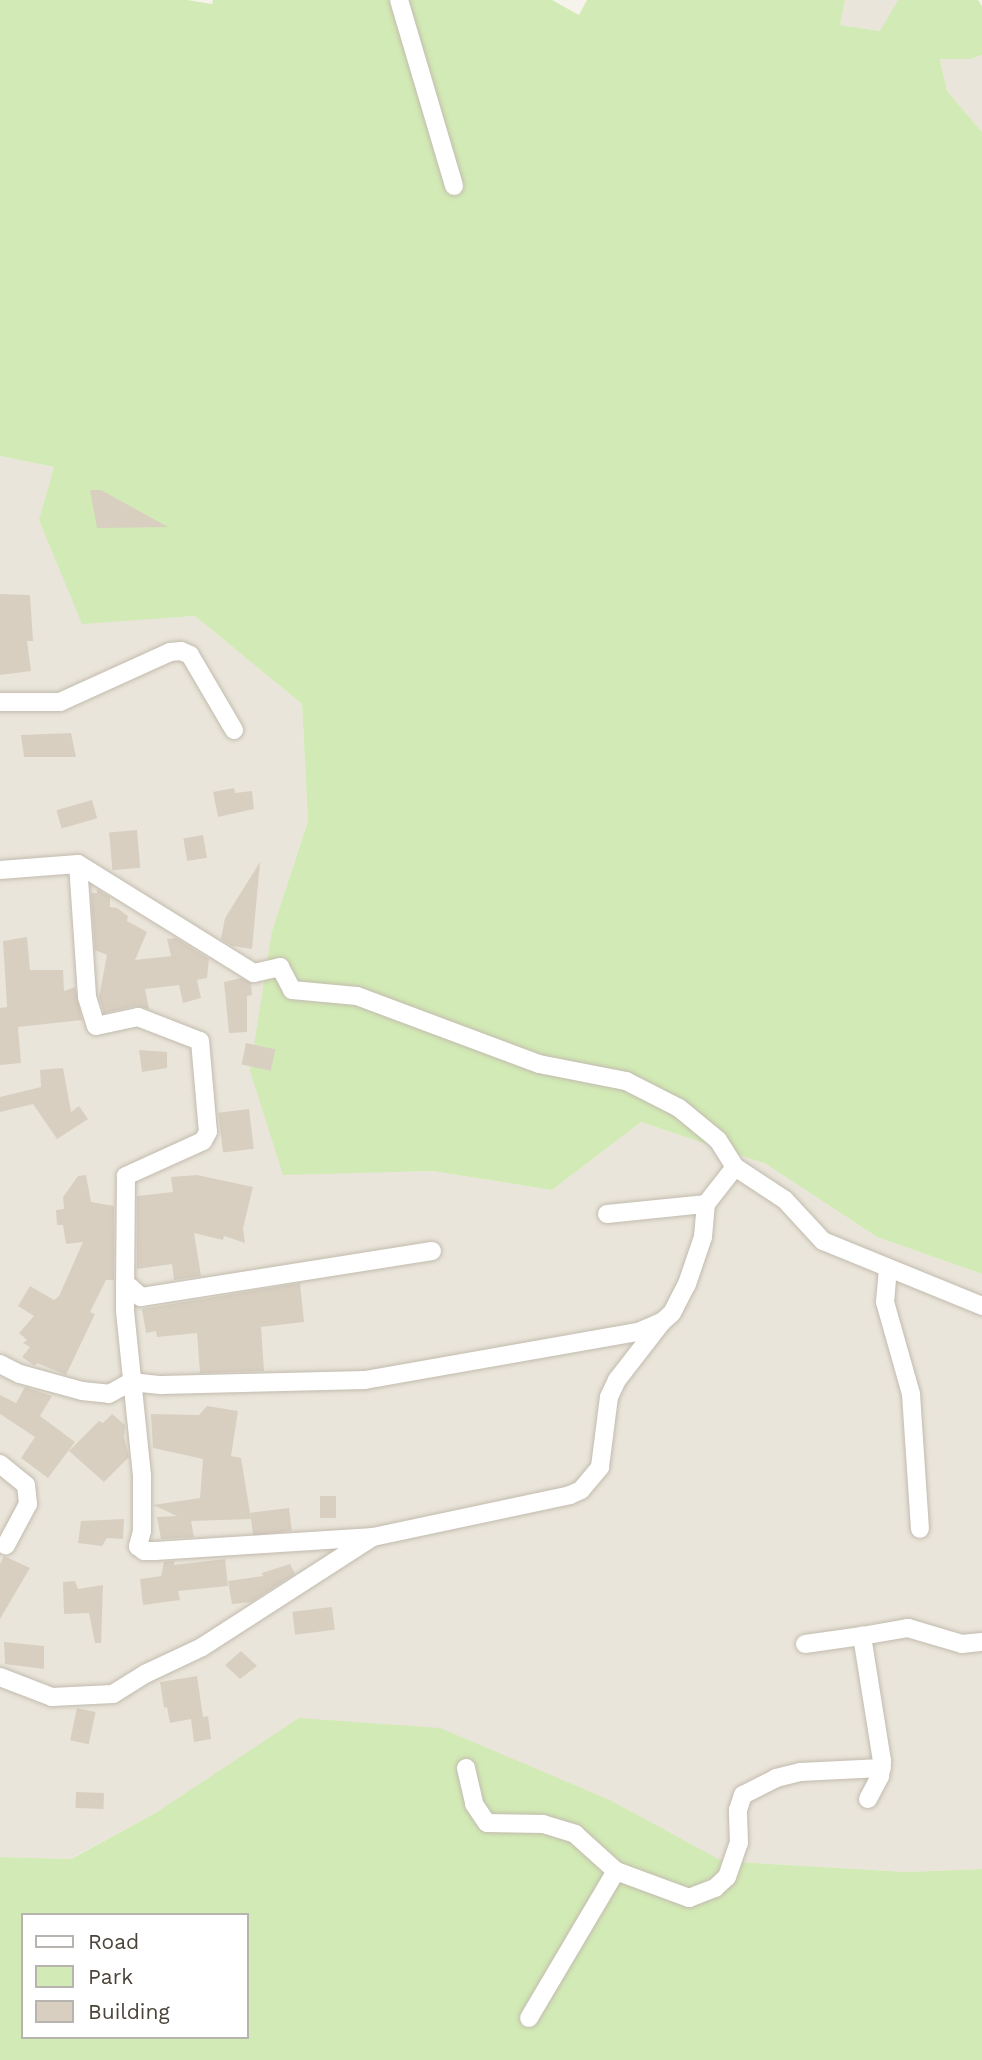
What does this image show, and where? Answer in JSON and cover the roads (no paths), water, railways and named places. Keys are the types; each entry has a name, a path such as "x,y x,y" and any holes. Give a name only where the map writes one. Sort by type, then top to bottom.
{"street":[{"path":"399,0 454,186"},
{"path":"0,702 60,702 170,652 181,651 190,656 234,730"},
{"path":"0,870 78,864 254,973 280,967 292,990 357,996 539,1064 626,1081 679,1108 718,1140 735,1167 785,1200 823,1241 982,1306"},
{"path":"78,864 87,997 96,1026 138,1017 200,1041 208,1132 203,1142 126,1176 125,1289 131,1382 142,1475 142,1531 138,1546 144,1551 373,1537 581,1490 600,1467 605,1416 617,1380 672,1312 687,1284 703,1237 706,1204 735,1167"},
{"path":"607,1214 706,1204"},
{"path":"125,1289 130,1287 141,1297 432,1251"},
{"path":"888,1268 884,1290 886,1302 911,1394 920,1529"},
{"path":"0,1364 20,1374 82,1391 109,1394 131,1382 161,1385 365,1380 638,1332 662,1322"},
{"path":"0,1464 26,1485 28,1504 6,1545"},
{"path":"0,1677 52,1697 113,1694 145,1674 202,1647 373,1537"},
{"path":"805,1644 908,1628 962,1644 982,1642"},
{"path":"862,1636 882,1768 868,1798"},
{"path":"466,1768 474,1804 488,1824 543,1824 575,1834 616,1871 689,1898 715,1888 727,1877 738,1843 738,1810 743,1795 776,1778 800,1772 882,1768"},
{"path":"529,2018 616,1871"}]}
